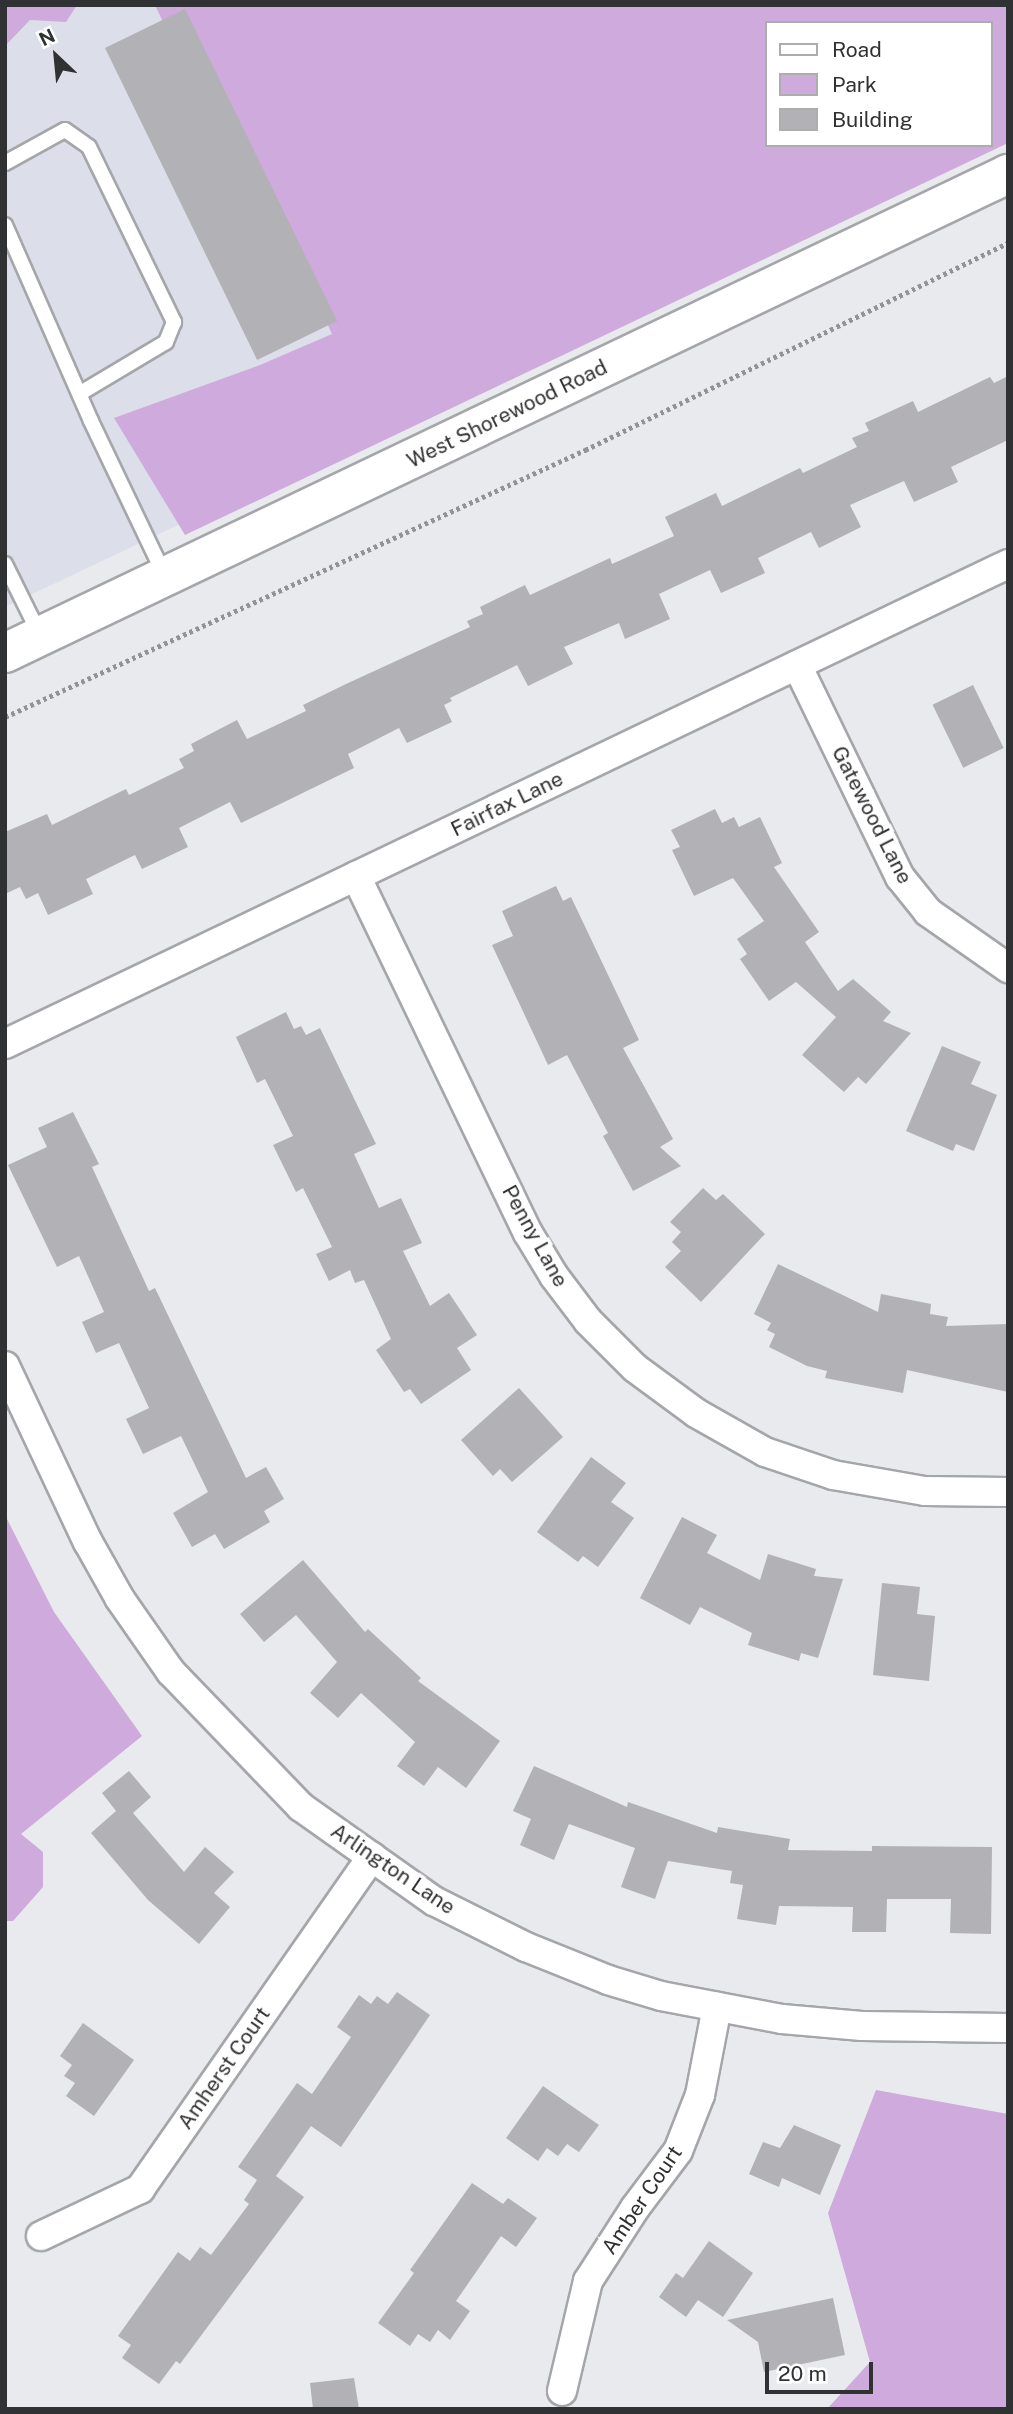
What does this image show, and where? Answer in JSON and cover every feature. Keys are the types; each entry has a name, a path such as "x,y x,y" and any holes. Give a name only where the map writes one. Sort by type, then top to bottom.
{"main road":[{"name":"West Shorewood Road","path":"5,653 1008,174"}],"street":[{"name":"Fairfax Lane","path":"5,1044 1008,564"},
{"name":"Gatewood Lane","path":"797,665 900,877 928,912 1008,968"},
{"name":"Penny Lane","path":"356,876 528,1233 554,1276 588,1321 635,1368 696,1413 765,1452 833,1475 925,1490 1008,1492"},
{"name":"Arlington Lane","path":"5,1366 88,1542 120,1599 171,1672 301,1807 434,1901 526,1947 608,1980 661,1996 782,2019 862,2026 1008,2028"},
{"name":"Amherst Court","path":"41,2236 140,2189 372,1857"},
{"name":"Amber Court","path":"562,2391 588,2281 635,2208 678,2151 700,2095 718,2007"}],"lane":[{"path":"5,163 65,130 89,147 174,322 166,342 79,394"},
{"path":"5,226 79,394 165,577"},
{"path":"5,564 41,636"}],"path":[{"path":"5,718 585,450 1008,243"}],"shaded area":[{"path":"5,5 1008,5 992,21 764,21 764,147 976,147 5,607"}],"green space":[{"path":"5,5 77,5 66,22 30,20 5,46"},
{"path":"155,5 1008,5 1008,143 185,535 114,418 260,365 332,334 190,27 163,22"},
{"path":"5,1515 54,1612 142,1736 21,1834 43,1852 43,1887 13,1921 5,1921"},
{"path":"876,2090 1008,2114 1008,2409 827,2409 870,2362 828,2213"}],"building":[{"path":"185,9 337,321 257,360 105,48"},
{"path":"1008,376 1008,440 951,467 958,482 914,502 904,481 850,505 861,527 819,548 811,532 758,558 765,573 721,593 710,570 659,594 670,619 625,639 619,623 564,647 573,664 528,686 517,665 450,698 452,701 444,705 452,722 407,743 399,728 348,754 354,768 241,823 230,802 179,828 188,847 142,869 135,855 86,879 93,894 48,915 38,893 26,899 20,887 5,894 5,832 47,814 52,825 126,789 129,795 184,768 179,759 194,751 191,744 237,720 247,739 306,711 303,705 470,627 467,621 483,614 480,607 525,585 530,595 610,558 612,564 674,536 665,517 716,493 722,506 800,468 803,473 857,447 852,438 869,431 865,423 913,401 918,412 990,377 994,383"},
{"path":"973,685 1004,748 963,768 933,705"},
{"path":"715,809 722,823 734,817 739,827 760,817 782,863 774,867 819,932 805,942 838,991 853,979 891,1012 883,1021 911,1033 866,1084 858,1077 844,1092 802,1055 836,1017 796,982 769,1001 740,959 747,954 737,939 764,921 733,878 694,896 672,850 680,847 671,830"},
{"path":"556,886 563,901 571,897 639,1040 623,1048 673,1139 660,1147 681,1166 633,1191 603,1136 608,1133 567,1055 548,1065 492,945 513,936 502,911"},
{"path":"286,1012 294,1029 301,1026 306,1035 320,1028 376,1144 354,1154 379,1208 401,1198 422,1243 403,1251 430,1306 449,1293 477,1335 457,1348 471,1370 421,1404 410,1389 404,1392 376,1350 391,1339 364,1280 355,1283 350,1270 329,1281 316,1254 332,1247 303,1188 296,1192 273,1145 293,1136 265,1079 257,1083 236,1037"},
{"path":"942,1046 981,1062 971,1084 997,1095 974,1151 956,1144 953,1151 906,1131"},
{"path":"73,1112 99,1164 92,1167 149,1291 155,1288 246,1478 266,1467 284,1499 264,1511 270,1522 224,1549 215,1534 192,1547 173,1513 208,1492 181,1436 143,1454 126,1419 149,1408 119,1343 96,1353 82,1322 104,1312 79,1256 57,1267 8,1165 47,1147 38,1128"},
{"path":"703,1188 716,1200 723,1194 765,1234 701,1302 665,1267 681,1251 672,1242 681,1232 670,1222"},
{"path":"778,1264 878,1312 881,1294 931,1304 930,1314 948,1317 946,1326 1008,1324 1008,1392 907,1370 903,1393 825,1378 827,1371 807,1366 769,1347 775,1334 767,1330 771,1323 754,1314"},
{"path":"519,1388 563,1437 512,1482 500,1469 493,1476 461,1440"},
{"path":"591,1457 626,1483 611,1502 634,1518 598,1567 583,1556 578,1562 537,1532"},
{"path":"682,1517 717,1535 707,1553 760,1580 768,1554 816,1569 814,1576 843,1579 818,1658 801,1653 799,1661 748,1645 752,1633 700,1607 690,1625 640,1598"},
{"path":"303,1560 365,1632 368,1629 421,1678 418,1681 500,1741 466,1788 438,1767 424,1786 397,1766 415,1742 361,1693 338,1718 310,1693 337,1662 296,1615 264,1642 240,1614"},
{"path":"882,1583 920,1587 917,1614 935,1616 929,1681 873,1675"},
{"path":"534,1766 627,1807 628,1802 717,1833 718,1827 790,1839 788,1850 872,1851 872,1846 992,1847 991,1934 950,1933 951,1899 887,1899 886,1932 852,1932 853,1907 779,1906 776,1925 737,1919 743,1885 730,1883 732,1871 668,1861 655,1899 621,1887 635,1848 569,1824 554,1860 520,1845 531,1819 513,1811"},
{"path":"129,1771 151,1797 133,1813 184,1872 205,1847 234,1872 214,1893 230,1907 199,1944 148,1900 91,1833 116,1811 102,1793"},
{"path":"397,1992 430,2015 341,2147 311,2126 276,2176 304,2197 180,2364 176,2361 159,2384 122,2358 131,2345 118,2336 178,2252 190,2261 200,2247 211,2255 249,2204 244,2200 257,2180 238,2167 297,2083 312,2094 351,2037 337,2027 359,1995 371,2004 377,1996 388,2004"},
{"path":"83,2023 134,2060 94,2116 66,2096 75,2083 64,2076 72,2065 60,2056"},
{"path":"543,2086 599,2125 579,2152 567,2144 558,2156 547,2148 538,2161 506,2138"},
{"path":"794,2125 841,2145 820,2195 782,2178 779,2187 749,2174 763,2142 780,2148"},
{"path":"472,2183 503,2204 508,2198 537,2218 516,2247 501,2236 456,2301 470,2311 450,2340 438,2330 430,2342 418,2334 410,2346 378,2323 414,2273 410,2270"},
{"path":"709,2241 753,2273 723,2317 698,2300 686,2317 659,2297 676,2273 683,2278"},
{"path":"833,2298 845,2355 764,2372 758,2342 727,2320"},
{"path":"354,2378 359,2409 313,2409 310,2383"}]}
